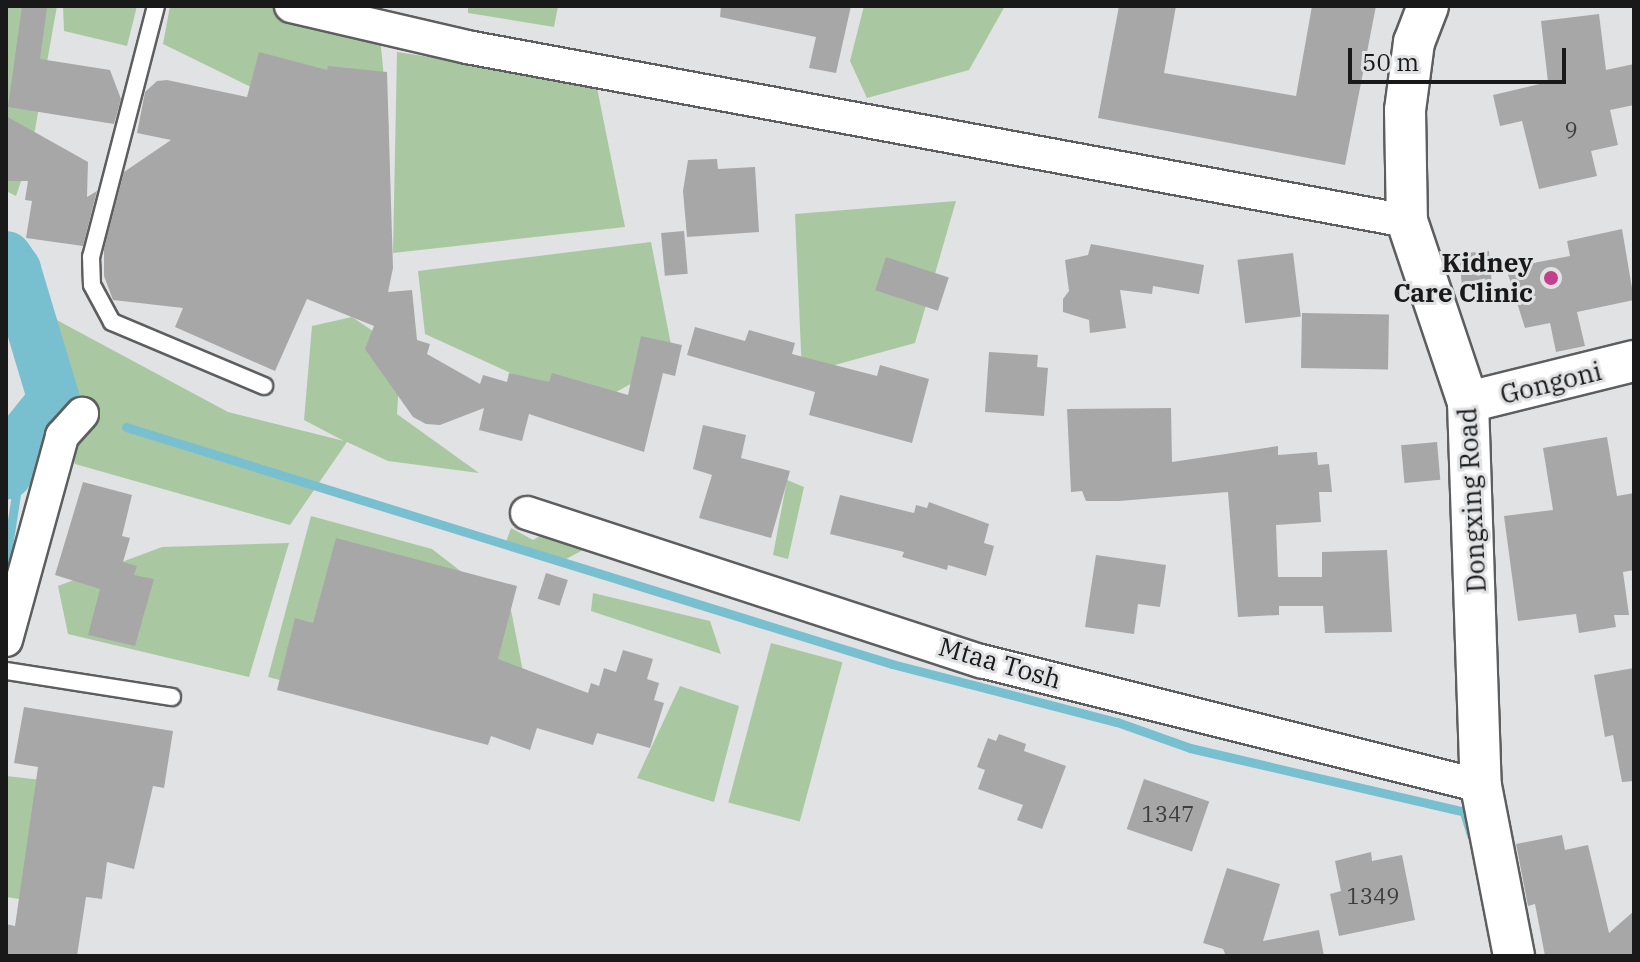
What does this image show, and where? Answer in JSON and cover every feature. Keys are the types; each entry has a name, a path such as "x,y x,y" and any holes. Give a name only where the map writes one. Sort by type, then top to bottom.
{"street":[{"path":"291,6 467,47 1407,221"},
{"name":"Dongxing Road","path":"1428,6 1414,42 1405,110 1407,221 1468,402 1481,786 1514,956"},
{"name":"Gongoni","path":"1468,402 1634,361"},
{"path":"6,640 62,436 82,414"},
{"name":"Mtaa Tosh","path":"527,513 981,661 1481,786"}],"lane":[{"path":"156,6 91,257 92,285 112,322 264,386"},
{"path":"6,671 172,697"}],"green space":[{"path":"6,6 57,6 31,152 16,196 6,191"},
{"path":"63,6 137,6 127,46 64,31"},
{"path":"170,6 268,6 379,26 389,130 265,94 163,44"},
{"path":"468,6 558,6 554,27 468,13"},
{"path":"864,6 1005,6 969,70 867,98 850,61"},
{"path":"397,52 596,83 625,227 393,253"},
{"path":"956,201 915,343 802,374 795,214"},
{"path":"651,242 674,360 587,408 425,334 418,271"},
{"path":"25,303 228,412 344,441 304,420 312,326 352,317 401,350 397,414 479,473 388,461 347,442 290,525 75,464"},
{"path":"787,480 804,487 788,559 773,555"},
{"path":"311,516 432,549 511,610 524,677 465,728 268,677"},
{"path":"556,527 583,550 566,559 505,545 511,528 533,540"},
{"path":"289,543 249,677 68,634 58,586 162,547"},
{"path":"593,593 710,621 721,654 591,611"},
{"path":"771,643 842,662 800,822 728,802"},
{"path":"680,686 739,706 714,802 637,778"},
{"path":"6,776 60,782 80,908 6,897"}],"building":[{"path":"22,6 47,8 40,59 110,70 121,99 114,124 8,107"},
{"path":"721,6 851,6 836,73 809,68 816,37 720,17"},
{"path":"1119,6 1176,6 1164,73 1296,96 1312,6 1376,6 1345,165 1098,118"},
{"path":"1599,14 1606,70 1634,64 1634,105 1610,110 1618,145 1591,151 1597,176 1539,189 1522,121 1500,126 1493,95 1548,82 1541,21"},
{"path":"259,52 327,70 328,66 387,72 393,268 388,292 412,290 417,340 430,344 427,354 480,384 483,375 507,382 509,373 549,382 552,373 628,395 641,336 682,345 675,376 663,373 644,452 529,414 522,441 479,430 484,408 440,425 426,424 413,417 365,349 374,326 307,299 275,371 175,327 183,308 113,300 104,276 104,249 124,172 171,140 137,133 145,92 157,81 167,80 247,97"},
{"path":"6,116 88,162 87,197 97,191 83,246 26,238 32,201 25,200 28,181 6,181"},
{"path":"717,159 718,169 755,167 759,232 687,237 683,191 688,160"},
{"path":"1622,229 1634,300 1577,312 1585,346 1556,352 1550,323 1525,328 1506,268 1570,256 1567,241"},
{"path":"684,231 688,274 665,276 661,233"},
{"path":"1091,244 1204,265 1199,294 1153,286 1152,294 1120,290 1126,328 1090,333 1089,320 1063,312 1063,299 1069,291 1065,260 1088,255"},
{"path":"1489,251 1492,285 1462,287 1459,254"},
{"path":"1293,253 1301,317 1245,323 1237,260"},
{"path":"886,257 949,277 938,311 875,290"},
{"path":"1302,313 1389,315 1388,370 1301,368"},
{"path":"695,327 745,341 749,330 795,343 792,354 877,376 880,365 929,379 912,443 809,415 815,392 687,355"},
{"path":"989,352 1038,355 1037,367 1048,368 1044,416 985,412"},
{"path":"1171,408 1172,462 1278,446 1278,455 1317,452 1318,465 1329,464 1332,492 1319,492 1321,522 1276,525 1278,577 1322,577 1322,552 1387,550 1392,632 1325,633 1323,606 1279,606 1279,615 1238,617 1228,492 1086,501 1082,491 1071,492 1067,409"},
{"path":"703,425 746,435 741,458 790,471 771,538 699,518 712,475 693,469"},
{"path":"1607,437 1617,496 1634,493 1634,570 1623,572 1629,615 1614,615 1616,627 1579,633 1576,614 1518,621 1504,516 1553,510 1543,448"},
{"path":"1437,442 1440,480 1404,483 1401,445"},
{"path":"83,482 132,495 122,536 130,538 123,562 137,566 134,575 154,579 135,646 88,635 100,589 55,575"},
{"path":"840,495 914,513 916,505 927,508 929,502 989,524 984,543 994,546 986,576 948,565 947,570 902,557 904,552 830,534"},
{"path":"336,538 517,586 498,659 588,693 591,683 599,686 604,668 616,672 623,650 653,659 647,679 659,683 654,700 664,703 650,748 597,733 593,745 537,728 530,750 491,736 488,745 277,690 295,618 313,623"},
{"path":"1096,555 1166,565 1160,607 1138,604 1134,634 1085,627"},
{"path":"546,573 568,580 560,606 538,599"},
{"path":"1634,668 1634,781 1622,782 1613,735 1605,737 1594,675"},
{"path":"24,707 173,731 164,788 153,786 134,869 107,862 102,899 86,897 77,956 6,956 6,924 15,926 38,767 14,763"},
{"path":"999,734 1026,744 1024,751 1066,766 1042,829 1017,820 1023,805 978,789 985,770 977,767 988,738 996,741"},
{"path":"1144,779 1209,801 1192,852 1127,829"},
{"path":"1562,835 1565,850 1588,845 1609,933 1634,911 1634,956 1545,956 1535,904 1528,906 1516,844"},
{"path":"1371,852 1372,861 1402,855 1415,920 1339,936 1330,894 1341,891 1335,861"},
{"path":"1227,868 1280,884 1263,941 1319,930 1324,956 1226,956 1223,949 1203,943"}],"waterway":[{"path":"6,257 15,270 54,400 25,436 6,474"},
{"path":"126,427 892,664 1117,722 1190,748 1464,812 1471,835"},
{"path":"6,559 25,436"}],"place":[{"name":"Kidney Care Clinic","path":"1551,278"}]}
